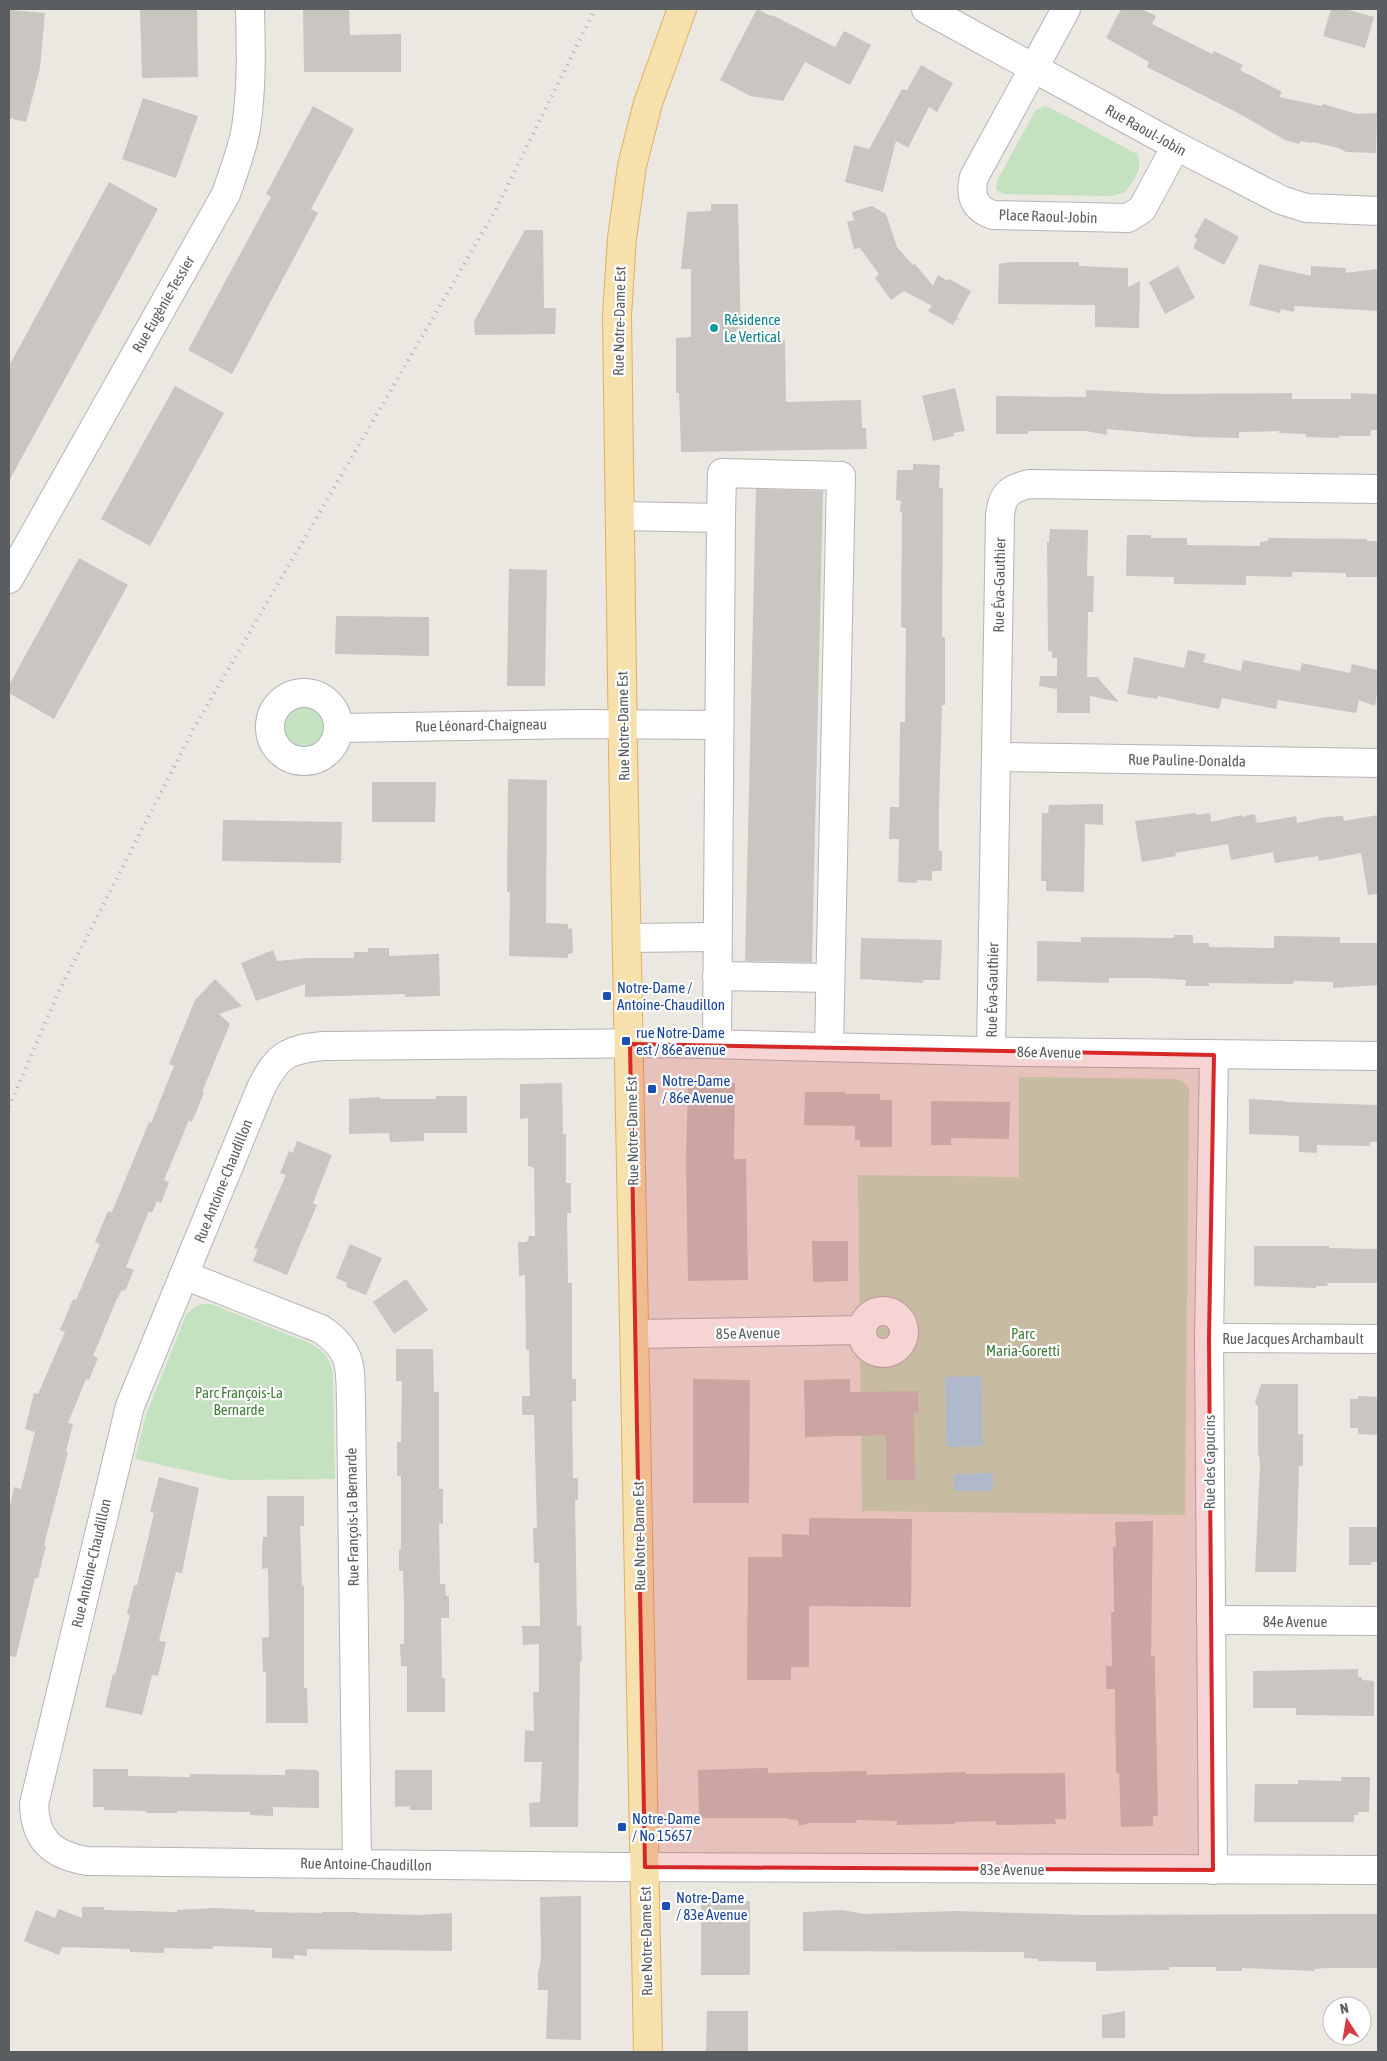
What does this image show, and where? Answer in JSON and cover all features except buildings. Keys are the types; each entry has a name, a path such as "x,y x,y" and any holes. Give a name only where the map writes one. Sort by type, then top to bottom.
{"main road":[{"name":"Rue Notre-Dame Est","path":"648,2052 617,315 622,238 632,166 648,102 682,9"}],"street":[{"name":"Rue Eugènie-Tessier","path":"9,579 226,194 245,129 251,65 250,9"},
{"name":"Rue Raoul-Jobin","path":"926,9 1176,146 1293,206 1378,211"},
{"path":"1034,68 1066,9"},
{"name":"Place Raoul-Jobin","path":"1034,68 974,177 971,187 973,197 976,205 983,212 993,215 1128,218 1142,209 1176,146"},
{"path":"717,1044 722,473 841,476 829,1047"},
{"name":"Rue Éva-Gauthier","path":"991,1051 1000,516 1001,504 1007,493 1017,487 1030,484 1378,489"},
{"path":"620,516 721,518"},
{"name":"Rue Léonard-Chaigneau","path":"339,728 623,724 719,725"},
{"name":"Rue Pauline-Donalda","path":"997,757 1378,763"},
{"path":"627,938 718,937"},
{"path":"717,976 830,978"},
{"name":"86e Avenue","path":"630,1044 717,1044 1214,1055 1378,1056"},
{"name":"Rue Antoine-Chaudillon","path":"630,1044 324,1046 302,1048 284,1055 276,1062 261,1088 128,1415 34,1804 34,1819 39,1833 53,1849 70,1858 86,1862 645,1867"},
{"name":"Rue des Capucins","path":"1213,1870 1209,1338 1214,1055"},
{"name":"Rue François-La Bernarde","path":"184,1275 321,1330 334,1339 343,1349 348,1360 351,1405 357,1864"},
{"name":"85e Avenue","path":"635,1334 862,1330"},
{"name":"Rue Jacques Archambault","path":"1209,1338 1378,1339"},
{"name":"84e Avenue","path":"1211,1620 1378,1621"},
{"name":"83e Avenue","path":"645,1867 1378,1870"}],"highlighted area":[{"path":"630,1044 1214,1055 1209,1338 1213,1870 645,1867"}],"green space":[{"path":"1044,106 1137,154 1139,159 1138,169 1134,180 1124,193 1112,196 1004,194 996,190 997,181 1035,111"},
{"path":"309,705 321,711 326,718 326,736 321,743 314,748 301,749 293,746 286,739 283,723 286,715 293,708"},
{"name":"Parc Maria-Goretti","path":"1019,1077 1175,1079 1182,1081 1189,1088 1185,1515 862,1511 858,1175 1019,1177"},
{"name":"Parc François-La Bernarde","path":"202,1304 211,1304 307,1342 324,1354 330,1363 333,1374 335,1479 230,1480 135,1459 146,1415 186,1315 194,1307"}],"water":[{"path":"981,1376 983,1446 947,1447 945,1377"},
{"path":"993,1473 993,1491 954,1491 954,1474"}],"railway":[{"path":"9,1107 59,991 194,728 494,213 595,9"}],"place":[{"name":"Résidence Le Vertical","path":"714,328"},
{"name":"Notre-Dame / Antoine-Chaudillon","path":"607,996"},
{"name":"rue Notre-Dame est / 86e avenue","path":"626,1041"},
{"name":"Notre-Dame / 86e Avenue","path":"652,1089"},
{"name":"Notre-Dame / No 15657","path":"622,1827"},
{"name":"Notre-Dame / 83e Avenue","path":"666,1906"}]}
